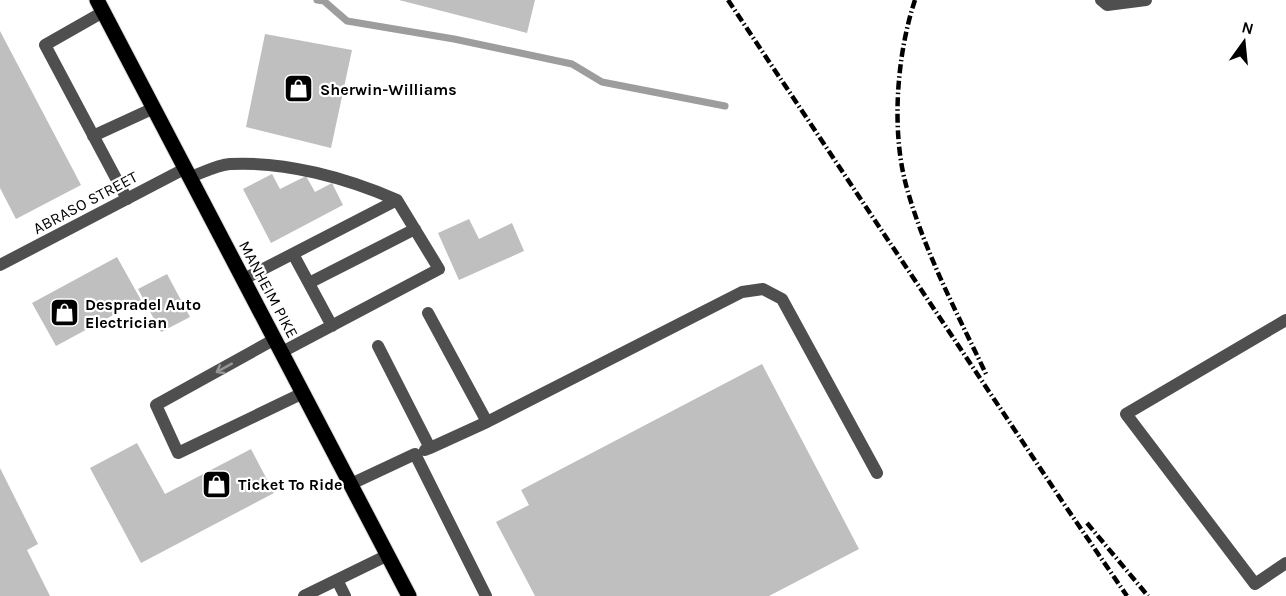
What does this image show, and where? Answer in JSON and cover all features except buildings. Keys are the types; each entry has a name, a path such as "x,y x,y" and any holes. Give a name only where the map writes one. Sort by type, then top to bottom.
{"main road":[{"name":"MANHEIM PIKE","path":"100,6 409,596"}],"street":[{"path":"1101,0 1107,4 1146,0"},
{"path":"100,6 45,45 127,199"},
{"path":"93,136 154,108"},
{"name":"ABRASO STREET","path":"0,265 127,199 188,172 228,164 273,166 344,180 367,187 397,201"},
{"path":"244,279 397,201 440,269 332,326 279,346 156,405 178,453 303,393"},
{"path":"309,283 415,229"},
{"path":"293,254 332,326"},
{"path":"351,484 487,422 742,292 763,289 782,299 877,473"},
{"path":"428,313 487,422"},
{"path":"1286,320 1126,414 1254,584 1286,563"},
{"path":"378,346 430,448"},
{"path":"415,454 486,596"},
{"path":"304,596 388,555"},
{"path":"337,580 345,596"}],"waterway":[{"path":"317,0 324,1 347,21 454,39 572,64 602,82 725,106"}],"railway":[{"path":"728,0 1127,596"},
{"path":"915,0 900,68 898,116 901,163 913,210 922,234 986,374"},
{"path":"1087,523 1148,596"}],"place":[{"name":"Sherwin-Williams","path":"299,89"},
{"name":"Despradel Auto Electrician","path":"64,313"},
{"name":"Ticket To Ride","path":"217,484"}]}
